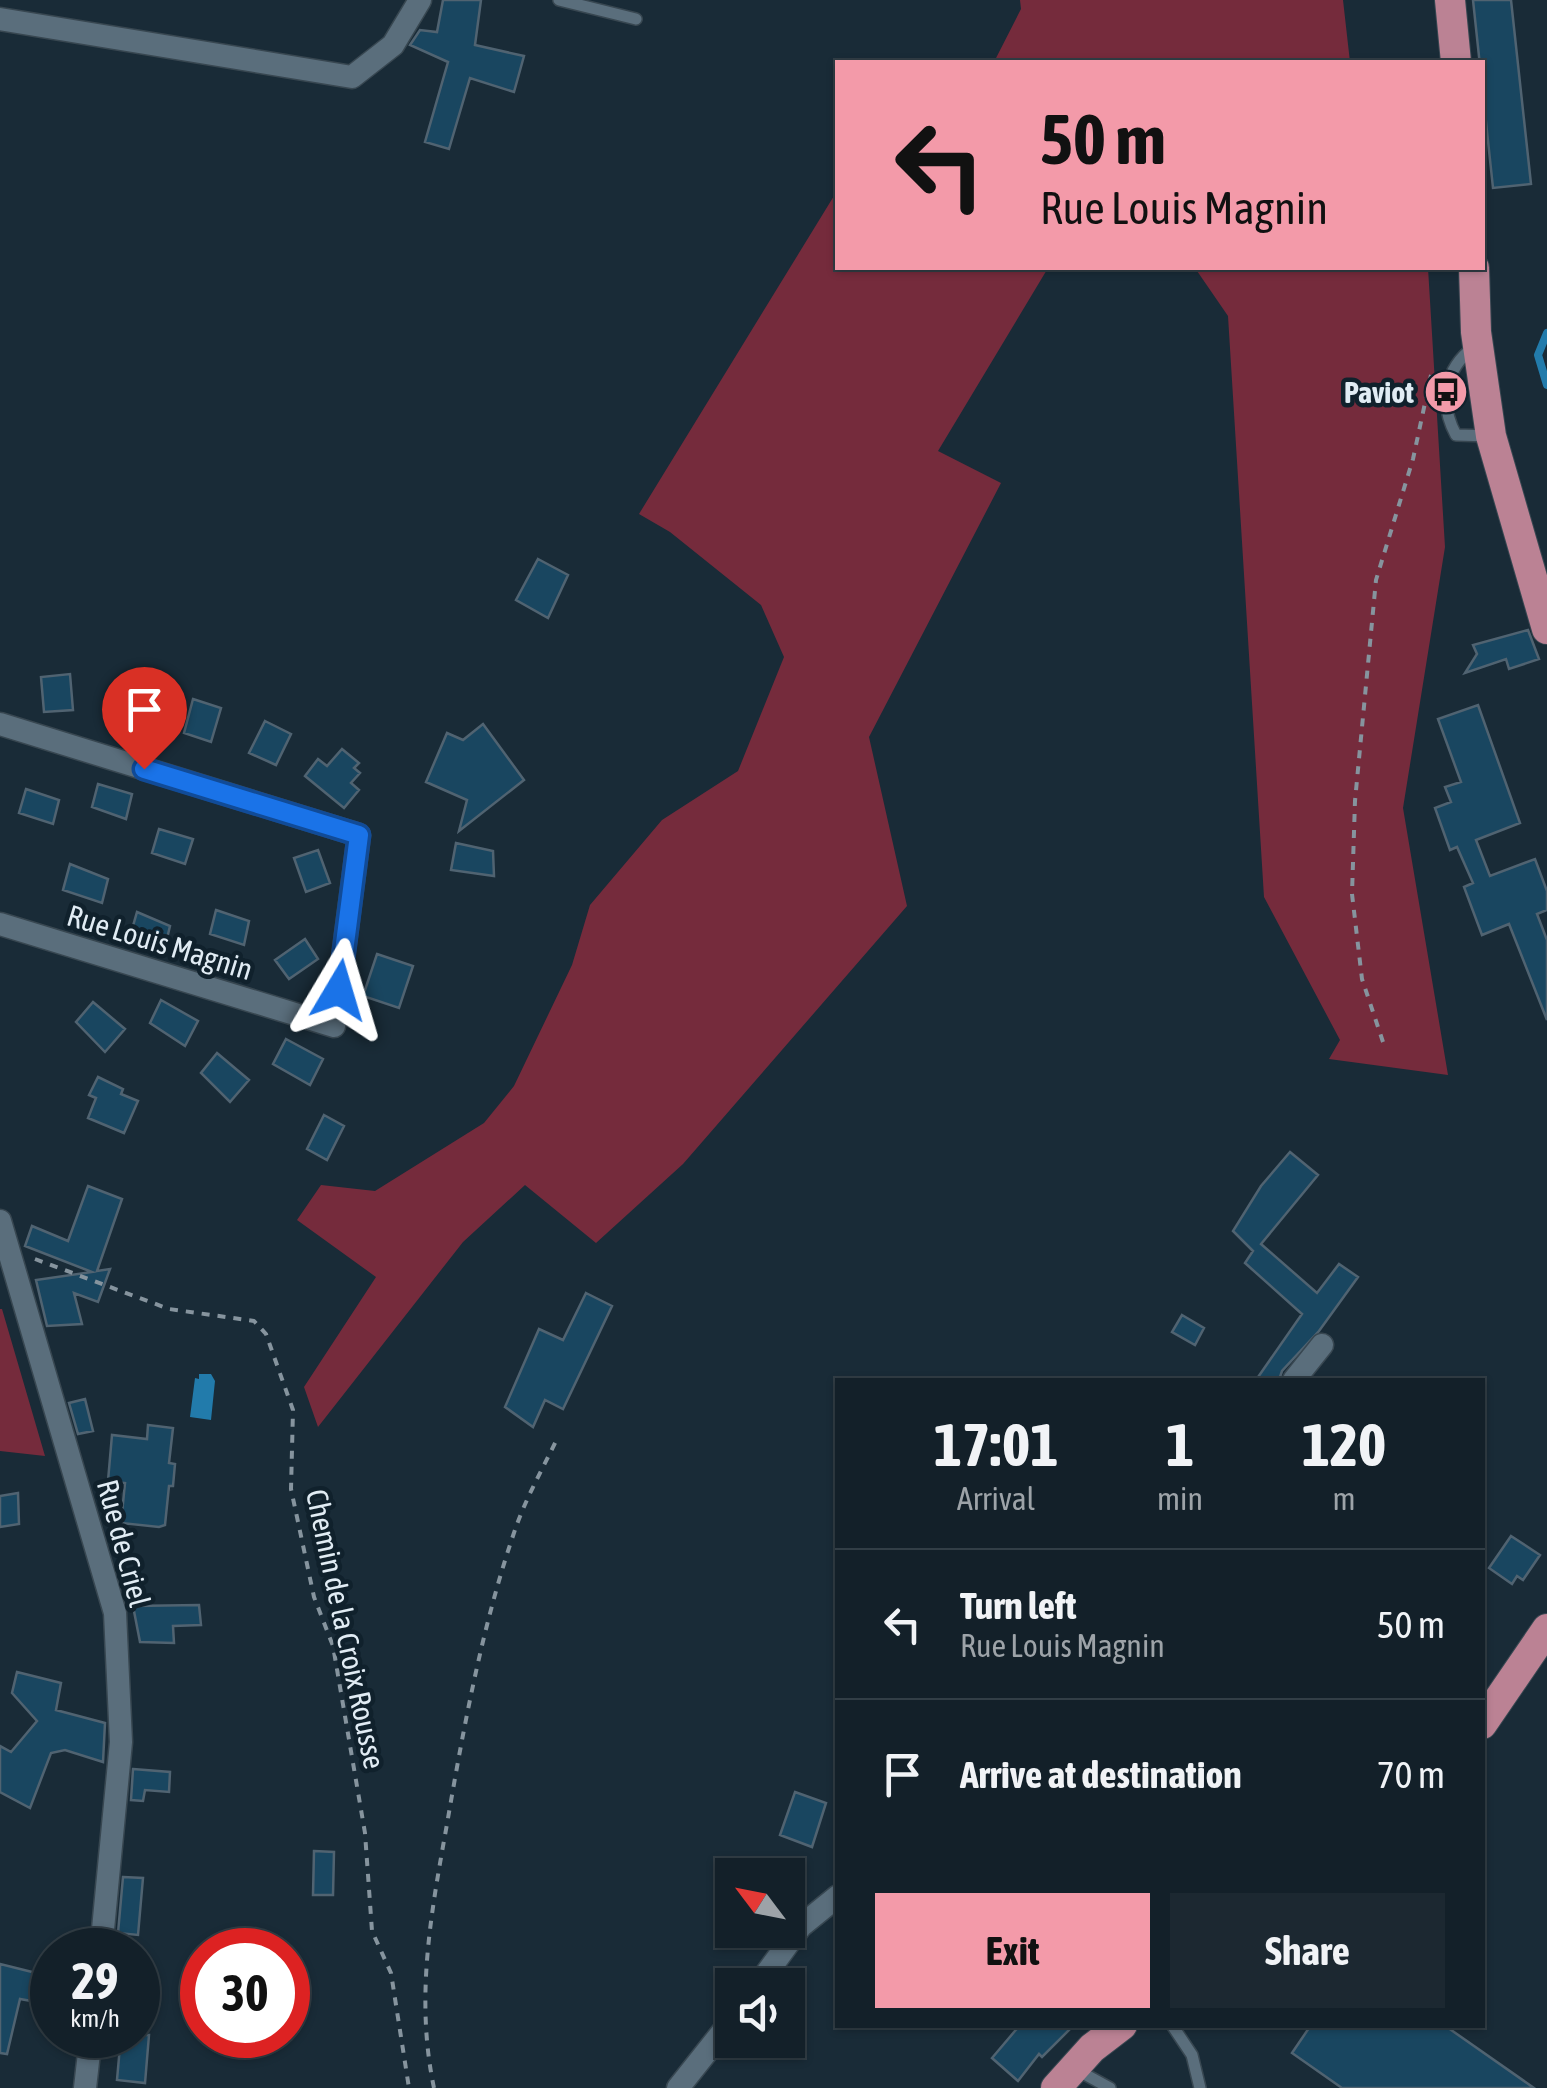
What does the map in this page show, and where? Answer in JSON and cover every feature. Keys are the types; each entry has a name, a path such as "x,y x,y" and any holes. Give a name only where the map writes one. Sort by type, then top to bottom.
{"main road":[{"path":"1450,0 1456,60"},
{"path":"1474,270 1478,344 1491,436 1547,629"},
{"path":"1485,1720 1547,1629"},
{"path":"1064,2078 1119,2028"}],"street":[{"path":"0,19 352,78 393,45 420,0"},
{"name":"Rue Louis Magnin","path":"0,724 359,835 334,1026 0,924"},
{"name":"Rue de Criel","path":"0,1221 115,1613 121,1742 104,1928"},
{"path":"1296,1378 1322,1345"},
{"path":"770,1968 801,1926 835,1898"},
{"path":"678,2088 715,2041"},
{"path":"85,2088 88,2058"}],"lane":[{"path":"559,0 636,19"},
{"path":"1478,344 1463,355 1446,392 1445,415 1456,435 1491,436"},
{"path":"1174,2028 1192,2055 1200,2088"},
{"path":"1064,2078 1110,2088"}],"path":[{"path":"1383,1042 1362,980 1352,894 1355,801 1376,580 1413,458 1428,380 1436,368"},
{"name":"Chemin de la Croix Rousse","path":"8,1249 169,1309 254,1320 266,1334 292,1410 291,1489 314,1597 333,1646 365,1833 372,1931 391,1974 409,2088"},
{"path":"434,2088 424,2006 428,1930 460,1748 500,1578 518,1524 558,1436"}],"shaded area":[{"path":"1020,0 1343,0 1350,60 995,60 1021,9"},
{"path":"835,194 835,270 1047,270 938,451 1001,483 869,737 907,906 683,1164 596,1243 525,1185 463,1242 318,1427 304,1387 376,1277 297,1220 321,1185 375,1191 484,1123 514,1086 572,965 590,905 662,820 738,771 784,657 761,605 670,532 639,514"},
{"path":"1196,270 1428,270 1445,547 1403,808 1448,1075 1329,1059 1340,1040 1264,897 1228,316"},
{"path":"2,1309 45,1456 0,1451"}],"water":[{"path":"199,1374 211,1374 215,1381 211,1420 190,1417 195,1378 199,1379"}],"building":[{"path":"443,0 481,0 475,45 524,56 514,92 470,78 449,149 425,142 448,62 410,45 420,30 437,32"},
{"path":"1473,0 1511,0 1531,184 1493,188 1485,113 1485,60 1479,60"},
{"path":"538,559 568,575 548,618 516,600"},
{"path":"1528,630 1539,659 1509,669 1506,659 1465,673 1477,654 1473,645"},
{"path":"70,674 73,710 44,712 41,677"},
{"path":"121,682 150,686 145,723 116,717"},
{"path":"193,699 221,708 211,742 184,733"},
{"path":"1478,705 1520,823 1476,840 1490,876 1535,859 1547,891 1547,910 1537,914 1547,940 1547,1020 1509,924 1482,935 1464,887 1473,883 1457,847 1450,850 1435,808 1451,802 1445,787 1461,782 1438,719"},
{"path":"265,721 291,734 276,765 249,753"},
{"path":"483,724 524,780 459,831 467,800 426,782 447,733 463,740"},
{"path":"342,749 359,763 354,768 360,773 351,783 359,790 344,808 305,776 318,759 327,766"},
{"path":"98,784 132,794 126,819 92,807"},
{"path":"26,789 59,800 53,824 19,813"},
{"path":"159,829 193,839 185,864 152,853"},
{"path":"456,843 493,851 494,876 451,870"},
{"path":"318,850 330,883 306,892 294,858"},
{"path":"70,864 108,879 102,903 63,890"},
{"path":"216,910 249,921 244,945 210,934"},
{"path":"137,912 170,926 164,951 129,940"},
{"path":"305,939 318,959 289,979 275,960"},
{"path":"377,954 413,966 399,1008 363,996"},
{"path":"161,1000 198,1021 185,1046 150,1023"},
{"path":"93,1002 125,1029 105,1052 76,1022"},
{"path":"286,1039 323,1059 310,1085 273,1064"},
{"path":"217,1053 249,1080 230,1102 201,1073"},
{"path":"98,1077 138,1101 124,1133 88,1118 96,1098 89,1095"},
{"path":"324,1115 344,1126 327,1160 307,1149"},
{"path":"1290,1152 1318,1175 1261,1244 1317,1293 1339,1264 1358,1277 1280,1378 1257,1378 1302,1314 1245,1263 1253,1251 1233,1231 1261,1186"},
{"path":"88,1186 122,1199 97,1271 110,1269 98,1302 74,1293 82,1324 47,1326 36,1280 92,1272 25,1246 32,1226 68,1241"},
{"path":"586,1293 612,1306 563,1409 545,1400 533,1427 505,1407 539,1329 563,1340"},
{"path":"1182,1315 1204,1328 1195,1345 1172,1332"},
{"path":"85,1399 93,1431 78,1434 69,1403"},
{"path":"148,1425 173,1428 169,1463 175,1464 173,1486 169,1486 165,1525 159,1527 121,1523 125,1483 108,1481 112,1435 147,1439"},
{"path":"18,1493 19,1524 0,1527 0,1496"},
{"path":"1511,1536 1540,1555 1523,1580 1517,1576 1512,1584 1489,1568"},
{"path":"199,1605 201,1625 173,1626 174,1643 140,1642 133,1606"},
{"path":"17,1672 61,1683 56,1710 105,1723 103,1762 65,1750 51,1753 30,1808 0,1792 0,1746 11,1752 37,1721 12,1693"},
{"path":"133,1769 170,1772 169,1792 145,1790 143,1801 131,1800"},
{"path":"795,1792 826,1803 812,1847 780,1835"},
{"path":"314,1851 334,1852 333,1895 313,1895"},
{"path":"123,1877 143,1878 139,1928 118,1928"},
{"path":"0,1964 30,1972 30,2001 20,1999 7,2054 0,2053"},
{"path":"1017,2028 1071,2028 1042,2057 1039,2054 1018,2081 992,2058"},
{"path":"1309,2028 1448,2028 1534,2088 1342,2088 1292,2053"},
{"path":"119,2058 147,2058 145,2083 117,2080"}],"waterway":[{"path":"1547,333 1538,355 1547,385"}],"place":[{"name":"Paviot","path":"1446,392"}],"route":[{"path":"144,769 359,835 339,990"}]}
